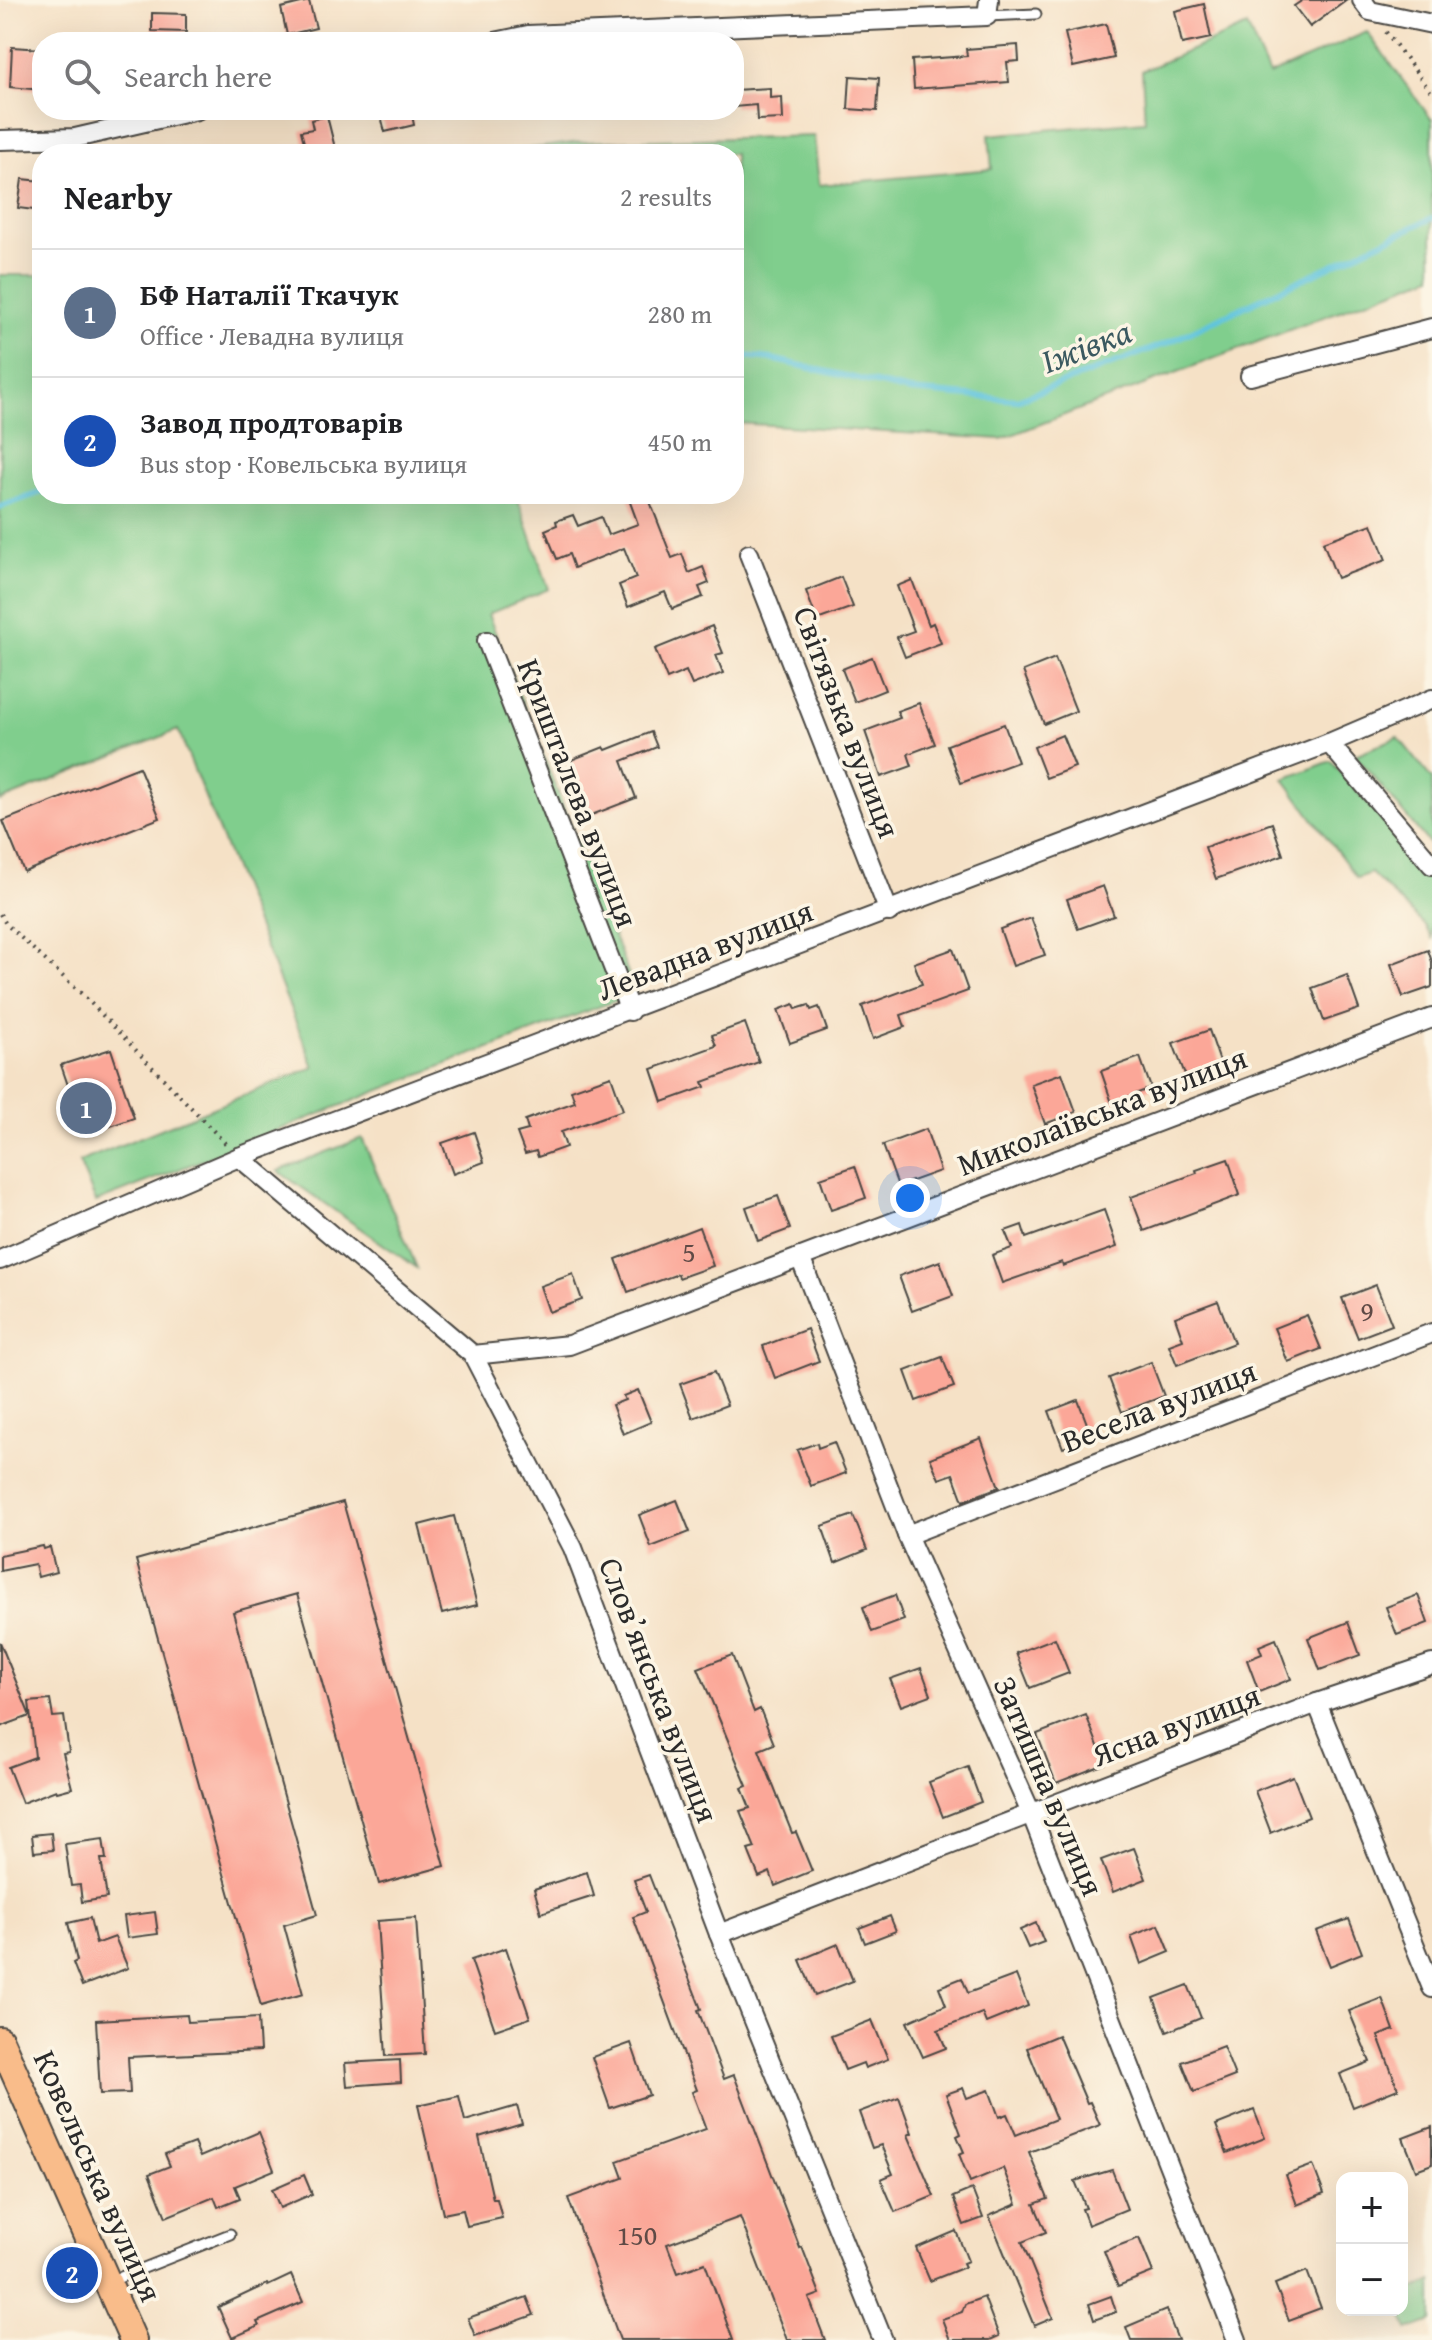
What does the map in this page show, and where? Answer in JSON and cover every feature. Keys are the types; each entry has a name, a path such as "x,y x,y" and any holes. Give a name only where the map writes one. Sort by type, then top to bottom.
{"main road":[{"name":"Ковельська вулиця","path":"0,2040 7,2076 133,2340"}],"street":[{"path":"1366,6 1432,24"},
{"path":"579,32 988,8"},
{"path":"0,140 75,138 153,120"},
{"path":"1250,376 1432,328"},
{"name":"Світязька вулиця","path":"749,554 889,912"},
{"name":"Кришталева вулиця","path":"487,641 630,1011"},
{"name":"Левадна вулиця","path":"0,1260 239,1157 889,912 1329,743 1432,699"},
{"path":"1329,743 1432,865"},
{"name":"Миколаївська вулиця","path":"473,1355 569,1345 1432,1018"},
{"name":"Словʼянська вулиця","path":"239,1157 473,1355 573,1548 719,1934 883,2340"},
{"name":"Затишна вулиця","path":"800,1257 907,1535 1031,1813 1237,2340"},
{"name":"Весела вулиця","path":"907,1535 1432,1333"},
{"name":"Ясна вулиця","path":"719,1934 1317,1703 1432,1664"},
{"path":"1317,1703 1432,1988"}],"lane":[{"path":"988,8 1036,14"},
{"path":"107,2282 230,2234"}],"path":[{"path":"1366,6 1432,93"},
{"path":"0,914 6,924 84,996 239,1157"},
{"path":"63,2252 83,2298"}],"green space":[{"path":"1247,26 1269,75 1367,32 1432,120 1432,276 1001,439 744,424 744,144 564,144 814,136 819,185 992,169 989,135 1145,121 1142,71"},
{"path":"0,275 32,275 32,504 519,504 549,589 488,614 636,993 96,1202 79,1162 314,1067 178,730 0,801"},
{"path":"1398,737 1432,779 1432,847 1355,755"},
{"path":"1331,761 1432,878 1432,938 1424,925 1371,873 1357,878 1284,779"},
{"path":"362,1138 417,1268 278,1171"},
{"path":"1432,2282 1432,2321 1408,2330 1402,2316 1408,2316 1408,2292"}],"building":[{"path":"1303,0 1347,0 1310,27 1294,6"},
{"path":"309,1 316,28 286,32 281,8"},
{"path":"1204,4 1211,38 1182,44 1175,11"},
{"path":"152,13 186,14 186,32 152,31"},
{"path":"1106,24 1114,58 1073,67 1065,33"},
{"path":"1018,45 1019,61 1007,62 1009,82 914,89 912,60 967,56 966,49"},
{"path":"12,47 32,48 32,89 10,87"},
{"path":"850,76 879,78 877,111 848,109"},
{"path":"770,88 770,98 782,97 783,119 757,120 756,105 744,106 744,89"},
{"path":"311,120 328,120 334,144 304,144 301,131 313,129"},
{"path":"382,120 413,120 414,125 385,132"},
{"path":"22,179 32,180 32,210 18,208"},
{"path":"631,504 651,504 672,558 682,554 689,573 703,567 709,583 699,587 703,597 672,609 665,592 628,607 619,585 636,578 624,548 574,568 569,554 557,559 545,530 557,525 556,521 573,515 578,526 601,517 608,535 638,524"},
{"path":"1372,524 1386,560 1337,578 1323,542"},
{"path":"841,577 853,607 817,620 806,591"},
{"path":"912,580 929,625 933,623 941,643 905,657 897,637 914,631 897,586"},
{"path":"712,626 723,653 716,655 723,673 692,685 686,671 667,679 655,649"},
{"path":"872,657 885,690 855,702 842,669"},
{"path":"1055,658 1076,711 1044,724 1023,671"},
{"path":"919,703 935,744 908,754 912,766 881,777 865,731 900,718 897,711"},
{"path":"1004,724 1018,762 961,783 947,745"},
{"path":"651,732 657,747 622,761 636,798 589,816 572,772 575,771 571,760"},
{"path":"1062,735 1075,767 1046,778 1034,747"},
{"path":"139,767 160,818 24,872 3,821"},
{"path":"1272,823 1283,855 1216,879 1205,847"},
{"path":"1103,886 1114,916 1078,929 1067,899"},
{"path":"1031,918 1045,955 1013,966 1000,929"},
{"path":"953,949 968,991 901,1015 905,1027 873,1039 862,1006 922,984 914,963"},
{"path":"1428,950 1432,962 1432,987 1403,997 1391,964"},
{"path":"1347,975 1359,1009 1324,1021 1312,988"},
{"path":"794,1004 796,1009 809,1005 811,1010 819,1007 827,1030 790,1043 778,1010"},
{"path":"745,1023 759,1062 703,1082 705,1087 663,1102 652,1069 716,1046 712,1035"},
{"path":"1209,1030 1221,1065 1186,1077 1173,1043"},
{"path":"111,1049 134,1118 85,1135 61,1065"},
{"path":"1140,1057 1151,1088 1112,1103 1101,1071"},
{"path":"1062,1073 1076,1112 1045,1124 1031,1084"},
{"path":"611,1076 623,1110 561,1132 566,1147 538,1157 536,1151 525,1154 517,1133 528,1130 525,1120 575,1102 571,1090"},
{"path":"926,1129 940,1171 898,1186 883,1145"},
{"path":"474,1132 484,1162 453,1174 442,1143"},
{"path":"1228,1159 1240,1195 1144,1231 1131,1197"},
{"path":"855,1166 866,1198 831,1210 820,1178"},
{"path":"778,1196 790,1229 758,1241 746,1207"},
{"path":"1104,1210 1117,1247 1002,1283 992,1255 1012,1248 1005,1231 1022,1225 1026,1238"},
{"path":"699,1227 713,1266 679,1278 678,1274 628,1292 616,1259"},
{"path":"940,1261 953,1296 912,1311 899,1276"},
{"path":"573,1274 582,1300 549,1312 540,1286"},
{"path":"1376,1285 1392,1325 1358,1338 1342,1298"},
{"path":"1218,1301 1234,1343 1177,1365 1169,1345 1183,1340 1175,1317"},
{"path":"1307,1315 1321,1349 1288,1362 1274,1328"},
{"path":"807,1329 819,1361 775,1378 763,1346"},
{"path":"942,1357 954,1387 916,1401 905,1371"},
{"path":"1151,1362 1164,1396 1122,1412 1109,1378"},
{"path":"714,1372 727,1405 693,1418 680,1384"},
{"path":"638,1390 651,1422 623,1434 612,1405"},
{"path":"1078,1400 1092,1437 1063,1448 1049,1411"},
{"path":"981,1438 999,1487 963,1501 953,1474 939,1479 930,1458"},
{"path":"834,1442 846,1473 811,1486 797,1450 817,1443 818,1448"},
{"path":"677,1500 690,1532 651,1547 639,1515"},
{"path":"343,1502 445,1866 379,1884 297,1594 233,1612 317,1915 284,1925 303,1994 261,2006 136,1560"},
{"path":"853,1515 867,1550 835,1563 822,1526"},
{"path":"454,1516 477,1605 442,1614 419,1525"},
{"path":"43,1546 44,1549 50,1547 56,1572 38,1577 35,1564 0,1571 0,1555"},
{"path":"895,1595 904,1620 872,1632 863,1607"},
{"path":"1418,1595 1428,1623 1397,1635 1386,1607"},
{"path":"1348,1622 1360,1655 1320,1670 1308,1638"},
{"path":"1055,1638 1069,1673 1030,1688 1016,1653"},
{"path":"1276,1639 1291,1679 1259,1692 1247,1660 1262,1654 1259,1646"},
{"path":"0,1642 30,1716 0,1727"},
{"path":"732,1655 754,1712 760,1709 774,1744 759,1750 792,1833 796,1832 812,1871 775,1886 770,1872 759,1877 748,1850 755,1848 740,1811 750,1808 742,1788 747,1786 698,1668"},
{"path":"921,1668 931,1695 901,1706 890,1679"},
{"path":"50,1700 53,1717 64,1716 69,1752 63,1753 72,1788 56,1790 22,1803 8,1767 35,1757 29,1702"},
{"path":"1086,1715 1105,1764 1056,1783 1037,1734"},
{"path":"968,1767 981,1802 943,1817 929,1782"},
{"path":"1293,1776 1309,1817 1271,1833 1255,1791"},
{"path":"51,1833 53,1850 34,1852 32,1835"},
{"path":"103,1839 106,1859 101,1859 107,1898 82,1902 80,1885 71,1886 65,1844"},
{"path":"1134,1848 1146,1879 1113,1892 1101,1860"},
{"path":"587,1872 594,1896 541,1913 534,1889"},
{"path":"649,1875 701,2009 698,2010 724,2079 734,2075 820,2294 809,2298 825,2340 787,2340 740,2217 667,2244 678,2273 705,2263 733,2340 620,2340 568,2198 623,2178 617,2161 706,2129 692,2092 697,2090 633,1917 646,1912 634,1880"},
{"path":"155,1912 158,1934 127,1938 124,1916"},
{"path":"890,1916 896,1931 865,1943 859,1928"},
{"path":"90,1918 96,1944 115,1937 128,1968 82,1986 73,1963 77,1961 68,1923"},
{"path":"416,1918 425,2054 386,2056 377,1921"},
{"path":"1349,1919 1362,1953 1330,1966 1316,1931"},
{"path":"1036,1923 1044,1942 1028,1948 1020,1930"},
{"path":"1159,1925 1170,1952 1141,1964 1131,1936"},
{"path":"838,1944 853,1981 815,1996 800,1960"},
{"path":"506,1948 530,2018 495,2030 471,1960"},
{"path":"1016,1975 1028,2006 986,2023 982,2013 938,2030 946,2048 923,2057 907,2022 946,2005 939,1987 962,1978 968,1993"},
{"path":"1188,1985 1201,2018 1167,2032 1154,1998"},
{"path":"1382,1998 1394,2030 1378,2036 1398,2089 1353,2107 1340,2074 1370,2062 1349,2011"},
{"path":"187,2015 188,2022 258,2018 260,2051 128,2057 130,2093 100,2094 96,2020"},
{"path":"872,2020 888,2059 865,2068 863,2063 845,2070 831,2036"},
{"path":"1058,2035 1087,2103 1090,2102 1100,2125 1029,2152 1048,2199 1034,2204 1046,2232 1022,2242 1053,2318 1034,2326 989,2216 1017,2204 1003,2168 970,2182 959,2154 964,2152 957,2136 961,2134 946,2094 963,2088 967,2098 989,2090 999,2117 1007,2114 1016,2135 1056,2119 1027,2048"},
{"path":"631,2043 649,2095 610,2108 592,2057"},
{"path":"1223,2046 1235,2076 1194,2092 1182,2062"},
{"path":"400,2060 401,2082 347,2086 345,2063"},
{"path":"459,2096 465,2121 517,2106 522,2124 479,2137 493,2199 497,2199 502,2218 467,2226 463,2210 443,2214 418,2105"},
{"path":"899,2097 912,2133 908,2135 934,2196 895,2212 881,2179 893,2174 881,2145 872,2148 859,2112"},
{"path":"1254,2110 1265,2138 1227,2153 1216,2125"},
{"path":"1432,2127 1432,2164 1416,2170 1403,2138"},
{"path":"259,2132 274,2170 235,2186 240,2198 218,2207 214,2197 166,2217 149,2174 170,2166 165,2154 194,2143 200,2157"},
{"path":"1313,2165 1324,2194 1297,2205 1286,2175"},
{"path":"1112,2170 1127,2209 1088,2225 1082,2209 1086,2208 1075,2181"},
{"path":"304,2175 312,2194 280,2208 272,2189"},
{"path":"972,2189 983,2218 964,2225 953,2197"},
{"path":"956,2231 968,2261 963,2263 965,2267 930,2281 916,2248"},
{"path":"1139,2238 1153,2272 1118,2286 1104,2251"},
{"path":"1307,2271 1321,2308 1289,2320 1275,2284"},
{"path":"291,2275 303,2302 257,2322 259,2326 232,2338 218,2307"},
{"path":"1111,2296 1116,2312 1094,2320 1089,2304"},
{"path":"527,2297 534,2315 475,2336 468,2318"},
{"path":"984,2297 999,2336 990,2340 950,2340 942,2319 962,2312 965,2304"},
{"path":"1166,2310 1178,2340 1131,2340 1126,2327"}],"waterway":[{"name":"Іжівка","path":"744,356 772,359 910,391 1017,400 1165,344 1432,218"},
{"name":"Іжівка","path":"0,507 32,496"}],"place":[{"name":"БФ Наталії Ткачук","path":"86,1108"},
{"name":"Завод продтоварів","path":"72,2273"}]}
